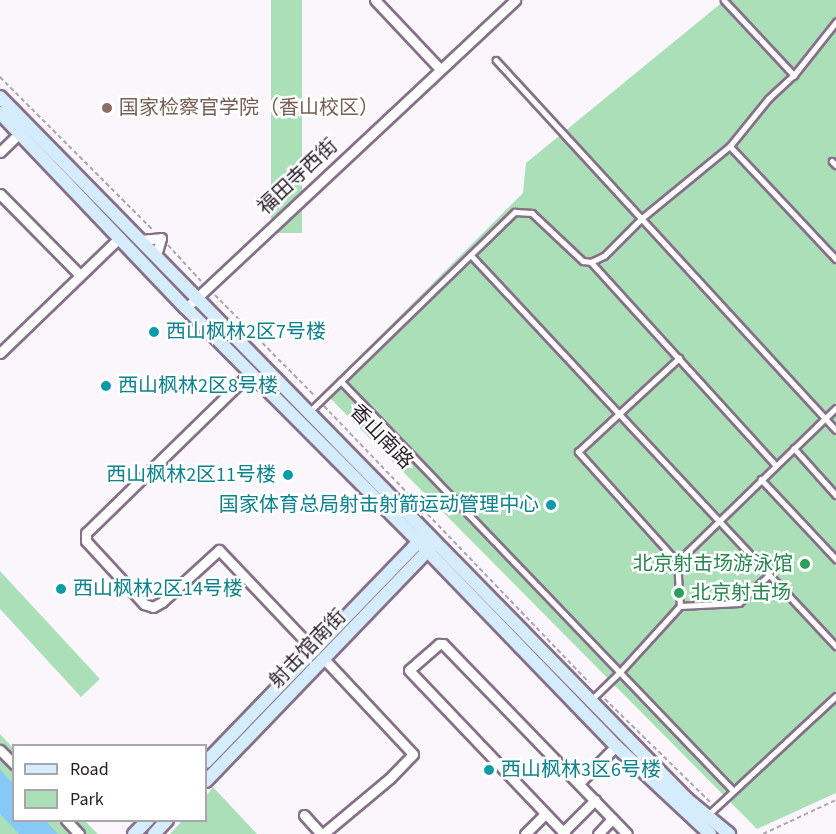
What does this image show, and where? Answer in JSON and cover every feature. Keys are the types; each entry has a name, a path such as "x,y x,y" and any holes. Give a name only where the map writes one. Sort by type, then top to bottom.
{"main road":[{"name":"香山南路","path":"0,97 309,412 580,711 710,834"},
{"name":"香山南路","path":"0,113 250,373 595,697 711,812 729,834"},
{"name":"射击馆南街","path":"207,761 315,651 428,542"},
{"name":"射击馆南街","path":"207,780 325,660 428,542"},
{"path":"134,834 146,822"},
{"path":"154,834 165,822"}],"street":[{"path":"375,0 440,69"},
{"name":"福田寺西街","path":"186,308 515,0"},
{"path":"0,152 20,133"},
{"path":"0,194 79,274"},
{"path":"0,353 79,274 120,237"},
{"path":"140,240 161,238 156,255"},
{"path":"250,373 86,533 86,541 144,604 153,607 162,602 219,550 315,651"},
{"path":"595,800 565,833 409,670 439,644 443,644 579,783 595,800 612,819 627,834"},
{"path":"304,815 322,834 390,778 412,754 325,660"},
{"path":"579,783 616,746"},
{"path":"0,750 12,762"},
{"path":"525,834 545,814"},
{"path":"598,834 612,819"},
{"path":"68,822 79,834"}],"lane":[{"path":"724,0 794,75"},
{"path":"309,412 515,212 532,213 583,261 591,262 604,256 642,218 730,146 768,99 794,75 836,22"},
{"path":"495,60 836,430"},
{"path":"730,146 836,259"},
{"path":"471,255 836,646"},
{"path":"591,262 776,465"},
{"path":"679,358 578,452 677,562 680,606"},
{"path":"341,381 733,790"},
{"path":"677,562 836,408"},
{"path":"794,448 836,495"},
{"path":"761,480 836,559"},
{"path":"580,711 620,672 680,606 739,603 769,574"},
{"path":"711,812 836,696"}],"path":[{"name":"香山南路","path":"0,77 320,401 595,697 711,812"},
{"path":"763,834 836,800"}],"green space":[{"path":"271,0 302,0 302,233 271,233"},
{"name":"北京射击场","path":"725,0 836,0 836,793 757,829 324,392 523,193 526,163"},
{"path":"0,571 100,679 81,697 0,609"},
{"path":"0,734 12,747 12,822 86,822 98,834 0,834"},
{"path":"213,787 257,834 170,834 181,822 207,822 207,795"}],"water":[{"path":"0,769 12,783 12,822 47,822 58,834 19,834 0,814"}],"place":[{"name":"国家检察官学院（香山校区）","path":"107,108"},
{"name":"西山枫林2区7号楼","path":"154,332"},
{"name":"西山枫林2区8号楼","path":"106,386"},
{"name":"西山枫林2区11号楼","path":"288,475"},
{"name":"国家体育总局射击射箭运动管理中心","path":"551,505"},
{"name":"北京射击场游泳馆","path":"805,564"},
{"name":"西山枫林2区14号楼","path":"61,589"},
{"name":"北京射击场","path":"679,593"},
{"name":"西山枫林3区6号楼","path":"489,770"}]}
